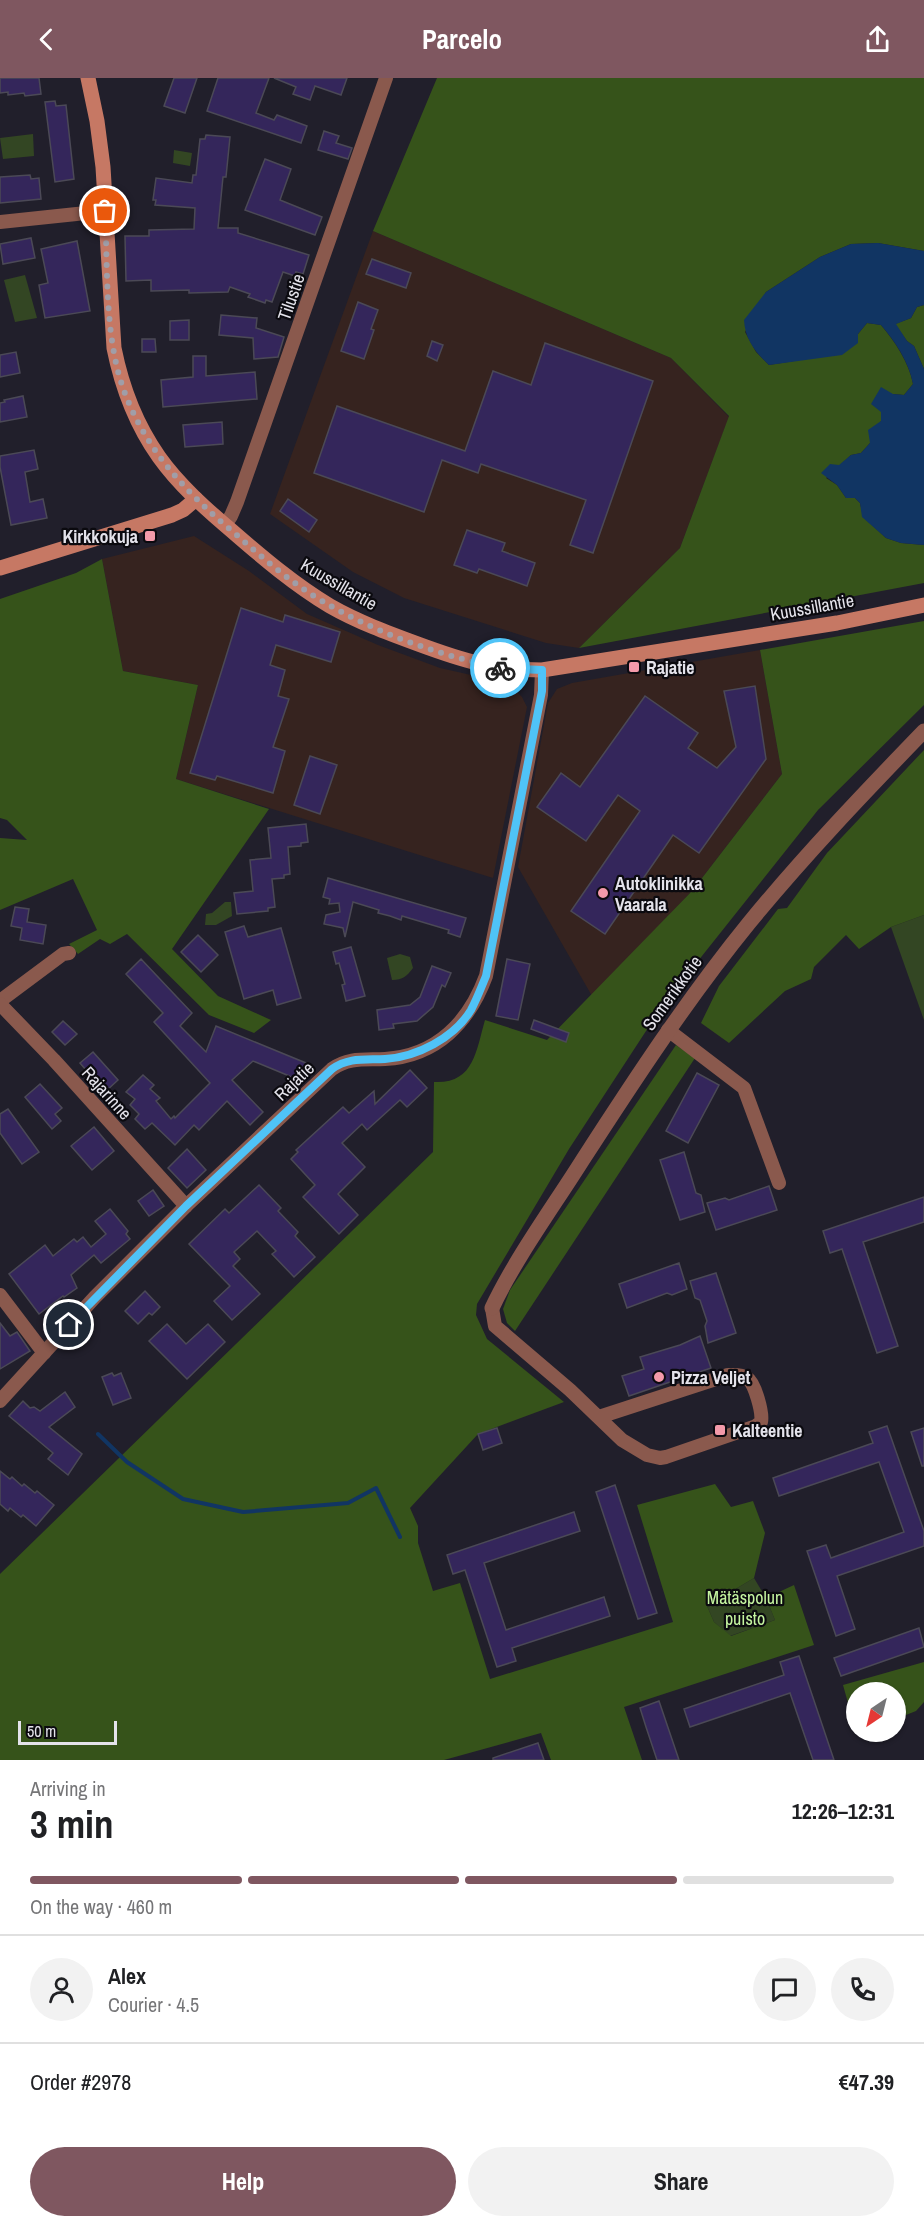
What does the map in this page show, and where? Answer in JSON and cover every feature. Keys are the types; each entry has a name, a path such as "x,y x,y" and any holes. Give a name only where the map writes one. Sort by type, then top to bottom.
{"main road":[{"name":"Kuussillantie","path":"88,78 100,136 111,324 119,375 126,395 145,436 160,458 196,499 270,564 300,586 332,606 369,624 447,656 507,670 542,670 837,623 924,606"},
{"path":"0,567 172,515 183,510 196,499"}],"street":[{"name":"Tilustie","path":"225,525 237,502 386,78"},
{"path":"0,222 105,211"},
{"name":"Rajatie","path":"0,1401 95,1297 186,1206 342,1062 353,1059 385,1059 418,1052 455,1029 470,1012 486,976 539,707 542,670"},
{"name":"Somerikkotie","path":"492,1308 566,1185 668,1030 750,922 837,821 924,731"},
{"path":"0,1002 63,954 69,953"},
{"name":"Rajarinne","path":"0,1002 186,1206"},
{"path":"668,1030 744,1088 779,1183"},
{"path":"0,1295 44,1353"},
{"path":"492,1308 495,1326 631,1447 647,1455 666,1457 756,1426 761,1422 763,1416 748,1378 738,1374 728,1375 599,1417"}],"shaded area":[{"path":"373,231 671,358 729,417 680,548 579,648 546,643 404,598 353,572 270,514"},
{"path":"194,536 249,571 307,614 378,645 440,668 480,677 513,688 522,697 527,707 493,878 176,779 198,685 123,671 102,559"},
{"path":"760,650 782,774 692,891 592,996 518,867 548,703 557,689 572,683"}],"green space":[{"path":"437,78 924,78 924,251 878,243 851,244 820,257 766,292 745,332 756,352 769,365 794,361 858,334 867,323 881,325 891,338 905,360 913,384 904,395 893,394 881,412 881,421 870,443 861,453 851,455 826,478 837,485 846,498 855,498 860,503 863,517 886,538 901,543 924,545 924,583 579,648 680,548 729,416 671,358 373,231"},
{"path":"33,134 34,156 3,159 0,138"},
{"path":"174,150 192,153 190,166 173,163"},
{"path":"25,275 37,318 15,322 4,280"},
{"path":"924,305 924,369 914,346 907,341 895,324 911,318 917,307"},
{"path":"102,559 123,671 198,685 176,779 269,809 172,949 218,996 271,1020 254,1033 209,1015 127,934 110,944 100,939 78,954 69,944 97,930 73,879 0,910 0,838 27,840 7,820 0,818 0,599 76,573"},
{"path":"924,621 924,705 818,810 663,1005 569,1149 477,1304 476,1315 487,1339 564,1402 478,1434 410,1508 418,1526 418,1543 433,1591 460,1583 490,1679 673,1622 637,1505 715,1484 731,1507 753,1501 765,1533 754,1578 707,1606 714,1622 731,1636 775,1620 766,1598 794,1585 814,1645 624,1707 642,1760 551,1760 541,1733 444,1760 0,1760 0,1574 433,1152 434,1082 458,1078 465,1071 475,1054 485,1020 547,1040 692,891 782,774 760,650"},
{"path":"924,750 924,915 891,927 859,949 846,935 814,967 811,979 785,991 729,1043 701,1023 719,986 778,909 787,908 827,853"},
{"path":"225,902 231,902 232,916 216,925 205,925 206,914 212,913"},
{"path":"924,915 924,1020 891,927"},
{"path":"400,954 410,957 413,968 404,977 392,980 387,958"},
{"path":"676,1045 695,1058 515,1331 507,1323 503,1309 510,1290"},
{"name":"Mätäspolun puisto","path":"754,1578 775,1620 730,1636 714,1622 707,1606"},
{"path":"924,1662 924,1702 916,1711 906,1715 906,1682 854,1682"}],"water":[{"path":"878,243 924,251 924,305 917,307 911,318 896,324 907,341 914,346 924,369 924,545 901,543 886,538 862,517 860,503 855,498 846,498 837,485 821,473 830,464 839,465 851,455 861,453 870,443 868,430 881,421 881,412 871,404 881,387 893,394 904,395 913,384 905,360 886,331 881,325 867,323 858,334 858,343 842,355 769,365 752,345 745,327 744,320 766,292 820,257 851,244"}],"building":[{"path":"0,78 39,78 41,94 25,96 24,93 8,95 8,92 0,93"},
{"path":"174,78 197,78 185,113 164,106"},
{"path":"218,78 269,78 256,113 274,120 277,115 307,126 301,143 207,111"},
{"path":"274,78 347,78 341,95 315,86 310,100 293,94 296,87"},
{"path":"55,101 56,106 66,105 74,179 55,182 45,102"},
{"path":"324,131 339,136 336,143 352,148 348,159 318,150"},
{"path":"206,135 230,137 218,228 238,228 238,233 309,255 303,274 296,272 295,276 283,272 272,302 266,300 265,303 248,297 250,294 230,287 228,292 151,291 151,280 126,281 125,236 149,236 149,230 194,229 195,208 155,205 156,200 153,200 156,178 192,183 193,175 196,175 200,139 205,139"},
{"path":"265,159 291,169 280,200 322,217 315,235 245,210"},
{"path":"30,175 31,179 39,178 41,199 0,203 0,177"},
{"path":"31,238 35,258 3,264 0,244"},
{"path":"77,241 90,311 45,318 39,285 48,283 41,249"},
{"path":"372,259 411,273 406,288 366,274"},
{"path":"358,302 378,310 364,359 341,351"},
{"path":"221,315 257,318 256,328 284,337 278,357 254,359 253,338 219,335"},
{"path":"189,320 189,340 170,340 170,321"},
{"path":"142,339 155,339 156,352 142,352"},
{"path":"432,341 443,345 437,361 427,356"},
{"path":"545,343 653,381 593,553 570,545 586,500 481,464 478,473 442,460 424,512 314,473 337,406 465,451 493,371 531,385"},
{"path":"16,352 20,373 0,377 0,355"},
{"path":"193,356 206,356 206,376 255,372 257,399 163,407 161,380 193,377"},
{"path":"23,396 27,417 0,422 0,403"},
{"path":"222,422 223,444 185,447 183,425"},
{"path":"34,450 38,469 25,472 30,502 43,499 47,518 11,525 0,456"},
{"path":"288,499 317,520 309,532 280,511"},
{"path":"467,530 505,543 502,551 535,563 527,586 479,569 477,573 454,565"},
{"path":"241,608 283,622 285,615 340,632 331,662 276,645 270,665 285,670 278,696 289,699 273,747 285,751 273,793 217,776 215,780 190,773"},
{"path":"755,686 766,759 699,853 673,835 605,934 571,911 640,811 618,795 586,841 537,807 561,773 580,787 645,696 698,733 688,748 717,768 736,747 724,691"},
{"path":"310,756 337,765 320,814 294,805"},
{"path":"306,824 308,842 301,843 301,846 288,847 290,874 284,875 284,878 272,879 275,907 268,908 268,911 237,914 234,893 253,891 250,860 271,858 268,828"},
{"path":"328,878 466,918 460,937 448,933 449,930 402,916 401,920 353,902 345,937 343,928 324,924 326,915 340,912 339,903 329,904 330,899 323,897"},
{"path":"15,907 29,909 27,922 46,925 43,944 20,940 22,928 11,926"},
{"path":"244,926 248,937 281,928 301,998 277,1005 273,990 244,999 225,932"},
{"path":"198,935 218,955 201,972 181,952"},
{"path":"351,947 365,996 346,1001 342,985 345,984 333,952"},
{"path":"141,959 192,1013 180,1026 206,1052 216,1026 306,1063 299,1080 253,1061 232,1080 263,1112 250,1125 227,1101 199,1130 194,1125 175,1145 152,1123 145,1129 135,1119 139,1114 130,1105 135,1099 126,1092 143,1075 154,1085 150,1089 160,1098 156,1101 171,1119 174,1116 175,1118 210,1083 154,1022 163,1013 126,974"},
{"path":"507,959 530,964 518,1020 496,1016"},
{"path":"432,966 451,973 445,987 442,985 433,1007 417,1021 393,1024 394,1028 379,1030 377,1010 410,1005 420,997"},
{"path":"534,1020 569,1033 566,1042 531,1029"},
{"path":"63,1021 77,1034 65,1045 52,1032"},
{"path":"93,1052 118,1080 105,1092 80,1063"},
{"path":"410,1070 427,1088 407,1107 400,1100 367,1130 362,1124 342,1143 365,1167 338,1194 358,1215 339,1234 303,1197 315,1185 291,1159 298,1152 296,1150 343,1107 349,1113 374,1091 375,1104"},
{"path":"697,1073 719,1085 688,1143 666,1131"},
{"path":"40,1084 62,1108 55,1114 61,1121 52,1129 25,1097"},
{"path":"8,1109 39,1152 22,1164 0,1133 0,1114"},
{"path":"94,1127 114,1151 92,1170 71,1146"},
{"path":"187,1149 206,1170 187,1188 168,1168"},
{"path":"684,1152 696,1193 701,1195 705,1212 680,1220 660,1160"},
{"path":"259,1185 281,1208 278,1211 298,1232 295,1236 315,1257 294,1277 272,1254 276,1251 257,1231 234,1252 240,1259 233,1266 260,1294 232,1320 214,1301 230,1286 189,1244 225,1209 229,1213"},
{"path":"769,1186 777,1210 716,1230 707,1203 725,1198 729,1200"},
{"path":"153,1190 164,1206 149,1216 138,1201"},
{"path":"924,1197 924,1222 863,1242 898,1346 877,1353 842,1249 830,1253 823,1231"},
{"path":"110,1209 128,1231 126,1234 130,1239 101,1263 94,1255 71,1275 77,1288 39,1314 9,1274 45,1245 53,1256 74,1239 77,1242 83,1237 91,1247 106,1234 95,1221"},
{"path":"679,1263 687,1289 672,1295 667,1293 627,1308 619,1284"},
{"path":"716,1273 736,1333 708,1343 705,1326 707,1321 700,1300 695,1298 690,1281"},
{"path":"145,1291 160,1307 152,1315 149,1313 138,1324 125,1311"},
{"path":"0,1323 10,1336 17,1332 30,1351 0,1369"},
{"path":"167,1324 186,1344 208,1324 225,1342 187,1379 149,1341"},
{"path":"700,1336 711,1368 629,1396 622,1376 644,1369 640,1357 680,1345"},
{"path":"112,1373 114,1376 121,1373 131,1398 113,1405 102,1377"},
{"path":"65,1392 75,1407 49,1427 82,1454 68,1475 48,1459 53,1453 9,1416 23,1401 30,1408 34,1407 40,1411"},
{"path":"887,1426 924,1531 924,1546 837,1576 855,1629 836,1636 807,1551 826,1545 831,1558 904,1532 879,1462 779,1496 773,1478 873,1443 869,1432"},
{"path":"497,1428 502,1443 483,1450 478,1434"},
{"path":"924,1428 924,1466 922,1466 911,1432"},
{"path":"0,1471 10,1479 12,1477 22,1486 24,1484 35,1493 37,1491 54,1505 36,1526 23,1515 21,1517 10,1508 8,1511 0,1504"},
{"path":"615,1485 657,1613 638,1619 596,1492"},
{"path":"574,1512 580,1531 484,1563 506,1630 604,1597 610,1616 512,1648 516,1661 497,1667 465,1570 453,1574 447,1555"},
{"path":"919,1628 924,1647 841,1676 834,1658"},
{"path":"799,1656 834,1760 813,1760 790,1693 690,1727 684,1709 784,1675 780,1662"},
{"path":"659,1701 679,1760 657,1760 640,1708"},
{"path":"538,1743 544,1760 493,1760 493,1758"}],"waterway":[{"path":"98,1434 127,1462 183,1499 243,1512 348,1503 376,1488 400,1537"}],"way so far":[{"path":"105,211 111,324 119,375 145,436 176,478 196,499 270,564 332,606 447,656 500,668"}],"place":[{"name":"Kirkkokuja","path":"150,536"},
{"name":"Rajatie","path":"634,667"},
{"name":"Autoklinikka Vaarala","path":"603,893"},
{"name":"Pizza Veljet","path":"659,1377"},
{"name":"Kalteentie","path":"720,1430"}],"route":[{"path":"69,1325 186,1206 332,1069 342,1062 353,1059 385,1059 418,1052 455,1029 470,1012 486,976 542,691 542,670 500,668"}]}
